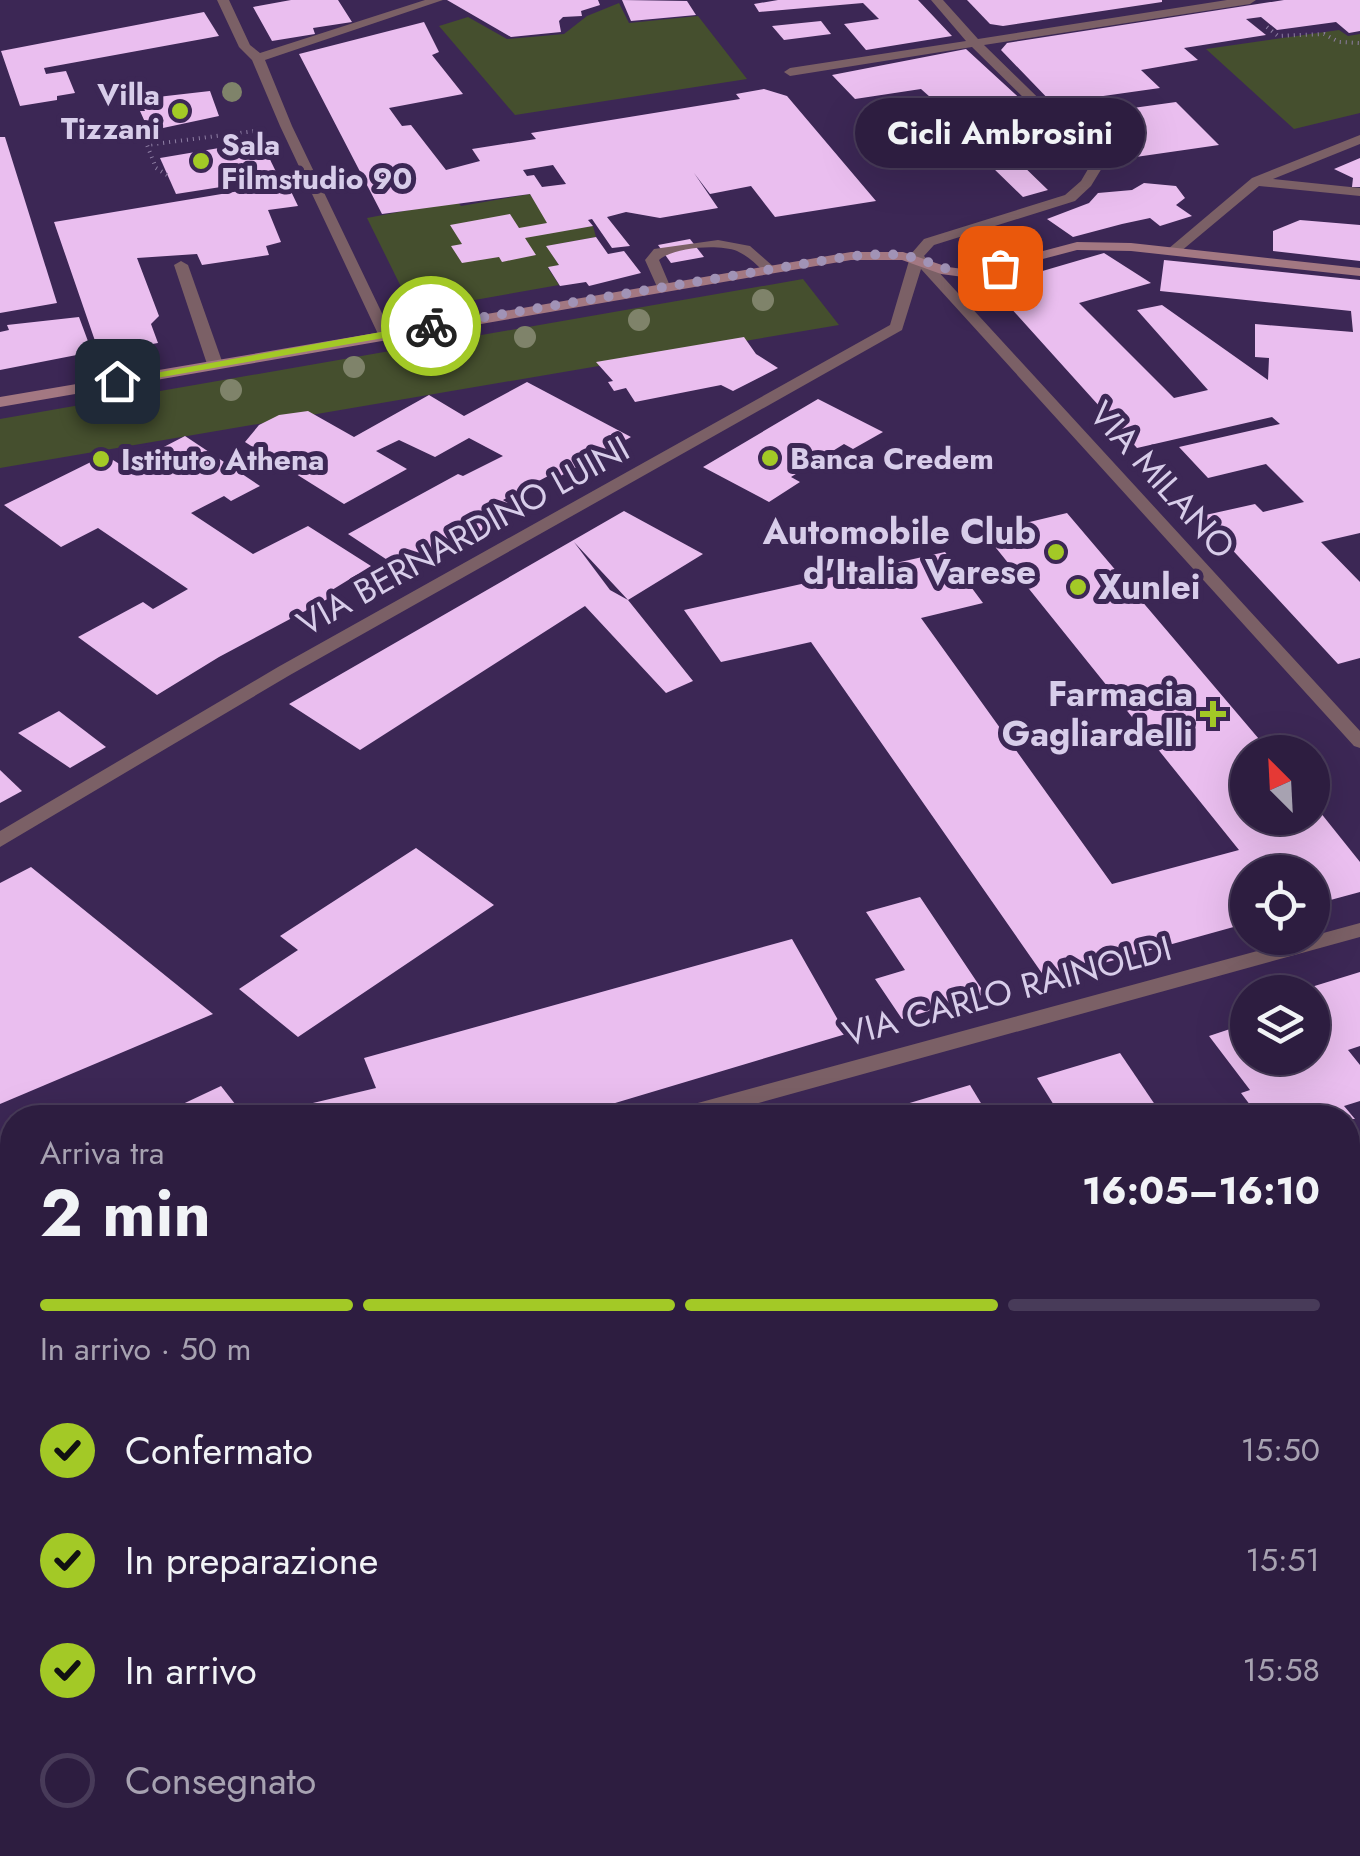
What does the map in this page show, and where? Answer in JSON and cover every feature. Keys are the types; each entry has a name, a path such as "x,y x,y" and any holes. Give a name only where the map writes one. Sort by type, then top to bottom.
{"street":[{"path":"223,0 245,46 258,58 385,334"},
{"path":"258,58 437,0"},
{"path":"919,259 918,254 929,242 1070,198 1086,183 1098,163 974,42 937,0"},
{"path":"790,72 1250,0"},
{"path":"1175,249 1257,181 1360,139"},
{"path":"1257,181 1360,192"},
{"path":"664,286 652,260 659,252 717,242 758,256 768,268"},
{"path":"0,402 768,268 884,254 919,259 946,271 970,274 1077,246 1175,249 1360,272"},
{"name":"VIA MILANO","path":"919,259 1360,742"},
{"name":"VIA BERNARDINO LUINI","path":"0,840 284,671 898,327 919,259"},
{"path":"181,265 215,364"},
{"name":"VIA CARLO RAINOLDI","path":"720,1105 1360,930"}],"path":[{"path":"1256,18 1278,36 1324,34 1339,42 1360,43"},
{"path":"167,175 156,168 146,146 286,126"}],"green space":[{"path":"619,3 629,23 698,16 747,79 515,115 439,26 468,17 507,39 564,34 587,16"},
{"path":"1339,30 1348,36 1360,34 1360,113 1294,129 1206,49"},
{"path":"530,194 555,232 593,226 596,237 547,246 559,265 548,268 559,285 418,310 411,307 367,218 457,201 461,206"},
{"path":"803,279 839,325 0,468 0,419"}],"building":[{"path":"291,0 338,0 352,22 313,28 315,34 272,41 253,7"},
{"path":"447,0 598,0 600,5 581,11 582,16 563,17 559,21 561,32 511,37"},
{"path":"622,0 687,1 696,15 631,21"},
{"path":"778,0 918,0 952,36 866,50 844,24 879,19 863,3 759,12 754,4"},
{"path":"967,0 1162,2 1003,26 990,24"},
{"path":"1284,0 1360,0 1360,31 1349,33 1336,22 1277,30 1261,17 1246,19 1266,35 1184,48 1198,60 1141,70 1160,88 1082,99 1097,113 1176,102 1219,145 1108,161 1001,50 1007,43"},
{"path":"204,12 219,36 44,68 46,74 66,71 75,93 57,96 57,100 20,106 1,51"},
{"path":"821,21 831,34 784,40 772,26"},
{"path":"424,22 439,52 432,55 463,94 389,108 402,126 411,125 446,170 480,161 472,149 536,139 531,133 740,99 736,94 764,89 787,96 876,201 775,217 751,186 710,194 694,173 718,208 660,218 626,212 607,217 630,246 612,248 592,219 588,220 593,226 525,238 536,255 502,262 499,257 462,263 451,246 462,244 450,225 510,214 519,228 547,223 530,194 382,214 299,54","holes":["553,165 566,184 542,187 534,175 527,176 523,170"]},
{"path":"966,49 1076,150 1018,161 1048,190 1023,197 954,130 1002,122 979,100 932,108 922,99 930,97 921,89 855,99 832,75"},
{"name":"Villa Tizzani","path":"210,91 219,116 149,131 140,111 145,111 140,99"},
{"path":"0,137 5,137 57,303 0,313"},
{"path":"261,141 279,178 176,194 160,158"},
{"path":"1360,158 1360,187 1352,187 1353,178 1334,169"},
{"path":"287,183 298,206 268,210 281,242 266,246 269,255 202,265 197,254 137,258 159,316 151,324 158,343 135,347 138,358 103,364 54,222"},
{"path":"1144,183 1176,186 1185,198 1176,205 1192,216 1160,226 1150,218 1073,237 1047,219 1089,203 1098,193 1132,190"},
{"path":"1300,220 1360,225 1360,261 1273,251 1273,231"},
{"path":"596,237 608,254 624,251 641,273 589,286 586,282 560,286 548,267 559,265 546,246"},
{"path":"690,239 704,257 671,263 658,245"},
{"path":"1104,253 1151,283 1079,303 1174,398 1208,390 1137,310 1162,305 1268,380 1269,358 1255,357 1255,324 1353,332 1351,311 1160,291 1164,260 1360,280 1360,533 1321,542 1360,582 1360,658 1338,664 1201,516 1255,504 1263,512 1304,502 1266,464 1208,478 1179,447 1280,424 1272,417 1137,448 991,286"},
{"path":"79,317 92,352 0,370 0,332 9,330 7,325"},
{"path":"744,337 756,354 778,368 733,391 721,385 635,402 626,388 614,391 608,382 613,381 596,362"},
{"path":"527,382 631,437 557,478 550,475 503,500 519,510 407,573 348,534 458,474 463,476 503,456 469,438 435,457 399,440 376,451 407,469 344,504 245,442 259,425 279,415 308,411 354,437 429,395 464,416"},
{"name":"Banca Credem","path":"818,399 883,432 853,449 844,444 791,477 800,482 769,502 703,467"},
{"path":"185,436 260,486 231,501 224,496 191,513 253,554 308,526 371,566 332,590 337,594 157,695 78,637 143,602 153,609 188,589 98,528 61,547 4,505 105,455 137,475 169,460 156,451"},
{"path":"624,511 703,554 628,600 693,681 666,693 585,606 360,750 289,704","holes":["574,542 628,600 610,590"]},
{"path":"1067,513 1256,735 1230,735 1230,835 1330,835 1330,824 1360,862 1360,892 1330,900 1330,855 1230,855 1230,928 1046,979 811,642 721,662 684,610 945,552 983,603 921,618 1112,884 1239,850 984,533"},
{"path":"59,711 106,747 70,768 18,733"},
{"path":"0,770 22,791 0,803"},
{"path":"416,848 494,905 298,1037 239,989 298,950 280,936"},
{"path":"31,867 213,1014 0,1104 0,883"},
{"path":"920,897 985,994 902,1019 875,979 905,970 866,912"},
{"path":"792,939 846,1034 608,1105 305,1105 376,1088 364,1058"},
{"path":"1360,972 1360,1046 1348,1050 1360,1065 1360,1101 1347,1105 1250,1105 1241,1093 1250,1090 1239,1075 1330,1075 1330,981"},
{"path":"1230,1029 1230,1064 1209,1036"},
{"path":"1120,1053 1155,1105 1054,1105 1037,1078"},
{"path":"970,1085 982,1105 903,1105"},
{"path":"221,1086 236,1105 181,1105"}],"way so far":[{"path":"431,326 851,256 903,256 946,271 970,274 1000,268"}],"place":[{"name":"Villa Tizzani","path":"180,111"},
{"name":"Sala Filmstudio 90","path":"201,161"},
{"name":"Cicli Ambrosini","path":"1000,268"},
{"name":"Banca Credem","path":"770,458"},
{"name":"Istituto Athena","path":"101,459"},
{"name":"Automobile Club d'Italia Varese","path":"1056,552"},
{"name":"Xunlei","path":"1078,587"},
{"name":"Farmacia Gagliardelli","path":"1213,714"}],"route":[{"path":"117,381 431,326"}]}
